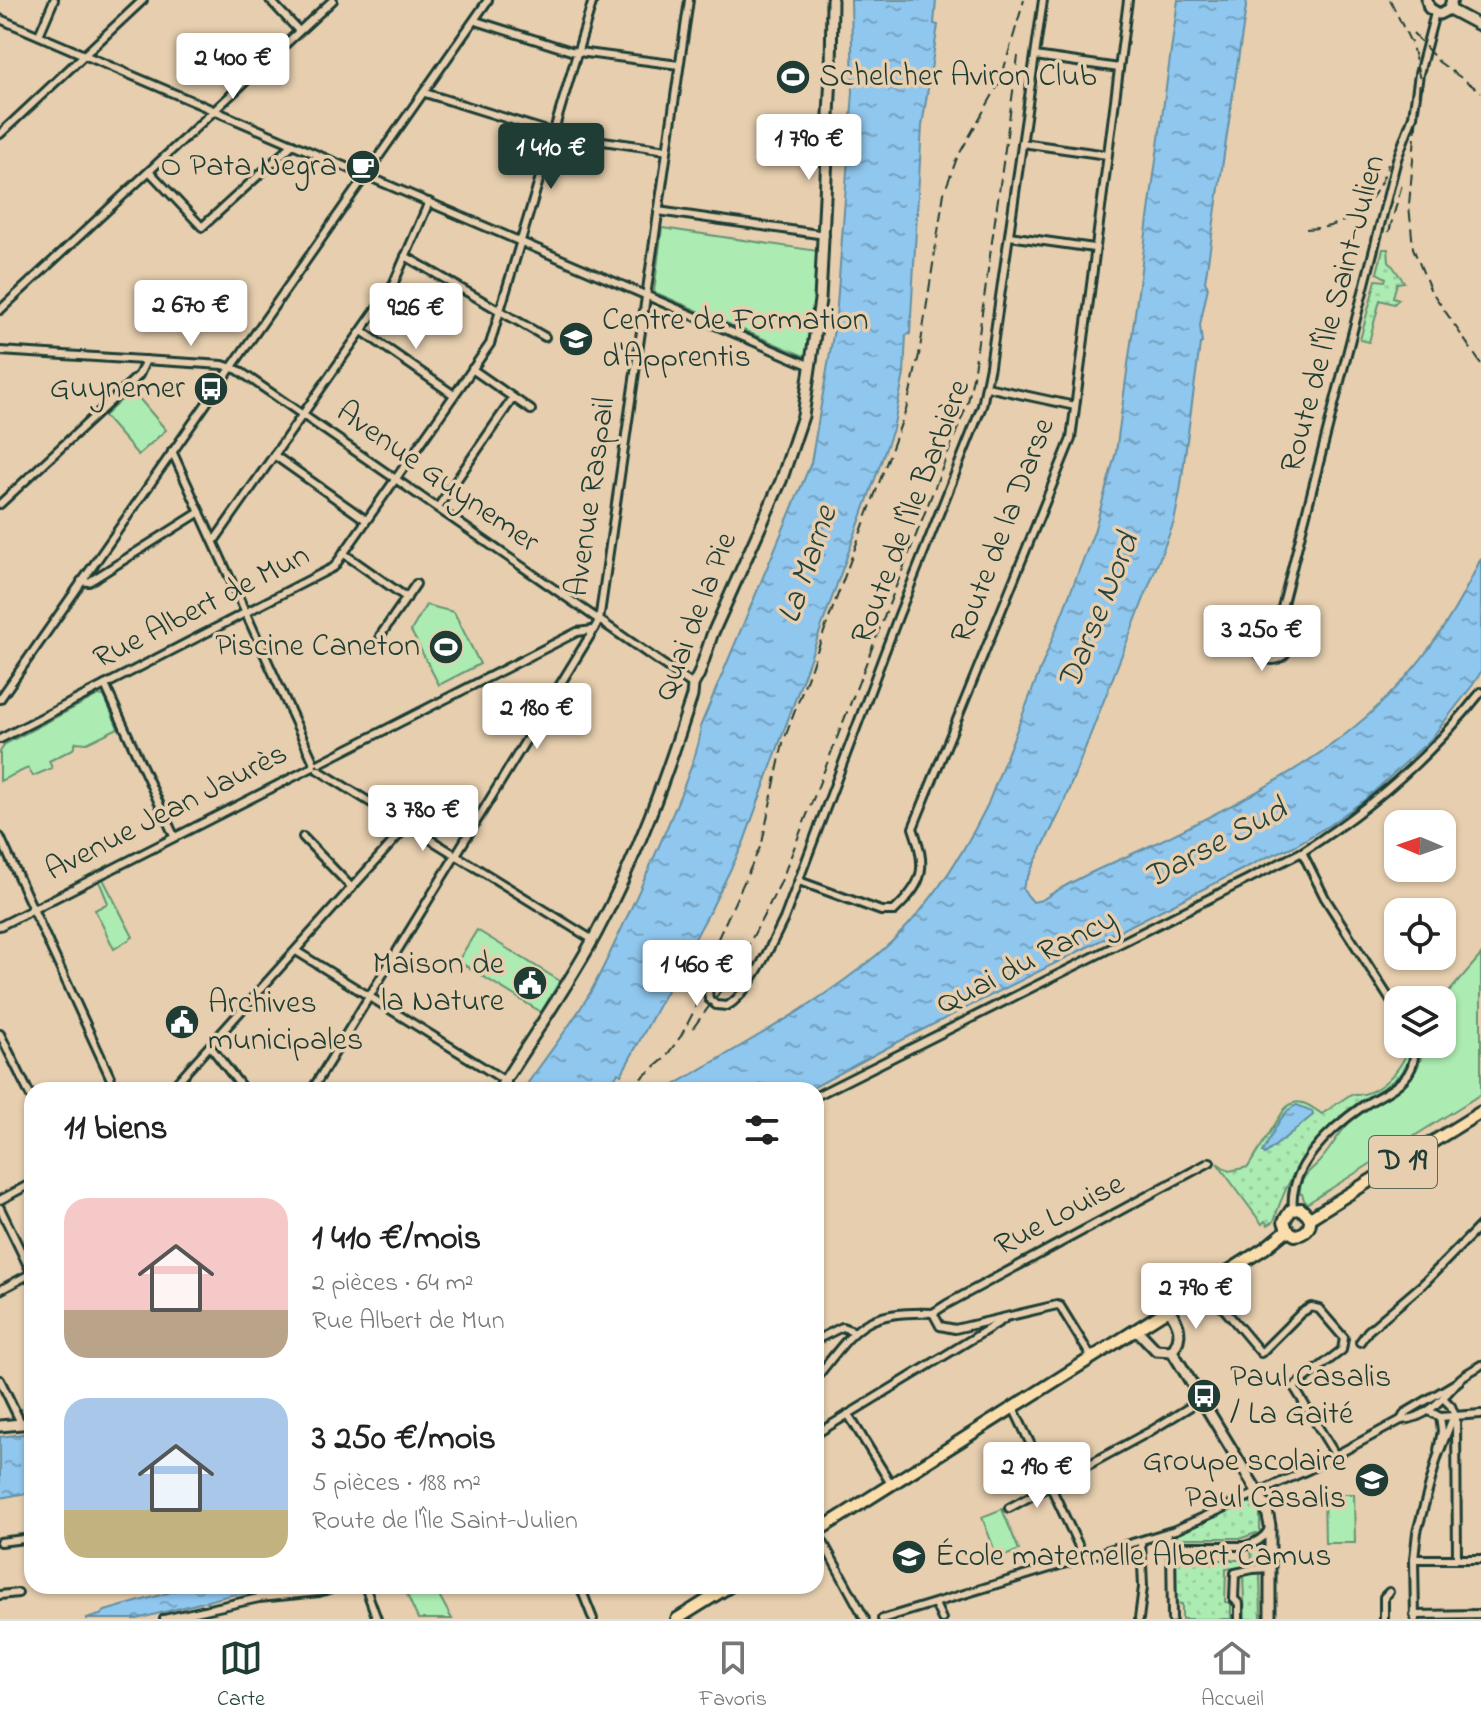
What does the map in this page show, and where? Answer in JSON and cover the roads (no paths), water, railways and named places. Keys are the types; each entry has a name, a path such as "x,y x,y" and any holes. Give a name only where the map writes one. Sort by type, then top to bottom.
{"main road":[{"name":"D 19","path":"1310,1218 1481,1112"},
{"path":"1293,1209 1301,1209 1310,1218 1309,1227 1304,1233 1295,1235 1287,1230 1284,1216 1293,1209"},
{"path":"824,1527 1265,1248 1287,1230"},
{"path":"677,1619 717,1594"}],"street":[{"path":"39,35 54,0"},
{"path":"0,134 143,0"},
{"path":"270,0 299,31"},
{"path":"0,310 333,0"},
{"path":"0,699 488,0"},
{"name":"Rue Albert de Mun","path":"0,739 330,570 490,344 593,0"},
{"name":"Avenue Raspail","path":"599,621 689,0"},
{"name":"Quai de la Pie","path":"504,1082 593,940 660,794 693,685 712,635 790,460 803,416 820,300 832,0"},
{"name":"Route de l'Île Barbière","path":"754,972 741,975 725,971 718,973 709,987 709,999 720,1006 730,1005 742,993 754,972 784,919 987,387 1043,0"},
{"name":"Route de la Darse","path":"799,881 881,911 894,911 909,897 920,875 924,857 913,828 1071,439 1128,0"},
{"path":"1427,0 1429,8 1435,13 1443,13 1452,3 1481,24"},
{"name":"Route de l'Île Saint-Julien","path":"1277,627 1397,159 1413,116 1419,74 1435,13"},
{"path":"0,19 811,366"},
{"path":"476,21 578,51 679,65"},
{"path":"1035,56 1119,68"},
{"path":"425,93 554,133 667,150"},
{"path":"1022,143 1107,155"},
{"path":"150,172 202,227 293,144"},
{"path":"214,541 392,287 429,202"},
{"path":"658,211 824,235"},
{"path":"1009,236 1094,248"},
{"path":"405,256 545,337"},
{"path":"362,331 454,395"},
{"path":"0,351 232,367"},
{"path":"0,504 139,375 146,360"},
{"name":"Avenue Guynemer","path":"232,367 693,685"},
{"path":"472,369 531,410"},
{"path":"987,387 1075,406"},
{"path":"438,507 513,398"},
{"path":"172,451 316,766 407,826 593,940"},
{"path":"274,455 366,520"},
{"path":"81,581 89,582 200,512"},
{"path":"343,553 407,598"},
{"path":"380,636 416,584"},
{"path":"317,1082 599,621"},
{"name":"Route de l'Île Saint-Julien","path":"1266,627 1277,627 1287,638 1287,649 1280,658 1266,659 1256,648 1256,638 1266,627"},
{"name":"Avenue Jean Jaurès","path":"0,926 577,632 593,630"},
{"path":"105,685 174,836"},
{"name":"Quai du Rancy","path":"824,1092 1302,852 1355,817 1413,769 1481,692"},
{"path":"177,1082 407,826"},
{"path":"0,837 112,1082"},
{"path":"303,837 352,888"},
{"path":"1302,852 1325,898 1384,990"},
{"path":"296,951 500,1082"},
{"path":"0,1034 24,1083"},
{"path":"210,1046 238,1082"},
{"path":"1293,1209 1292,1191 1313,1154 1340,1124 1394,1088 1407,1075 1414,1058"},
{"name":"Rue Louise","path":"933,1313 1210,1162"},
{"path":"0,1200 24,1187"},
{"path":"0,1208 24,1257"},
{"path":"1360,1342 1481,1225"},
{"path":"0,1290 24,1277"},
{"path":"1201,1288 1224,1309 1261,1353 1311,1307 1319,1309 1344,1338 1342,1350 1294,1387 1336,1456"},
{"path":"824,1368 853,1331 863,1323 886,1314 933,1313 940,1326 946,1329 1003,1320 1054,1306 1060,1306 1092,1358"},
{"path":"1169,1309 1180,1331 1179,1340 1172,1351"},
{"path":"824,1429 1003,1320"},
{"path":"824,1336 842,1327 853,1331"},
{"path":"1137,1330 1156,1350 1172,1351"},
{"path":"1172,1351 1266,1506 1270,1526 1270,1619"},
{"path":"1401,1420 1405,1413 1481,1365"},
{"path":"0,1380 24,1419"},
{"path":"882,1619 1166,1534 1310,1469 1401,1420 1429,1411 1459,1381"},
{"path":"1430,1398 1444,1399"},
{"path":"1429,1411 1430,1398"},
{"path":"1444,1399 1454,1415 1457,1559"},
{"path":"1009,1508 1201,1400"},
{"path":"1013,1407 1084,1557"},
{"path":"1429,1411 1440,1417 1481,1414"},
{"path":"848,1414 891,1484"},
{"path":"1437,1458 1454,1415"},
{"path":"1440,1417 1442,1431 1437,1458 1417,1532 1414,1617 1481,1614"},
{"path":"0,1426 24,1424"},
{"path":"1171,1546 1245,1546 1265,1536 1270,1526"},
{"path":"1166,1534 1171,1546 1172,1619"},
{"path":"0,1542 24,1539"},
{"path":"1139,1619 1143,1587 1141,1541"},
{"path":"824,1546 865,1619"},
{"path":"1414,1559 1481,1559"},
{"path":"1239,1619 1239,1604 1234,1599 1235,1573 1269,1568"},
{"path":"1384,1619 1384,1597 1389,1592"},
{"path":"0,1595 18,1593"},
{"path":"164,1619 259,1598 298,1594"},
{"path":"368,1594 377,1619"},
{"path":"583,1594 593,1619"},
{"path":"935,1604 942,1619"},
{"path":"200,1610 203,1619"}],"water":[{"name":"La Marne","path":"851,0 936,0 934,24 938,25 922,126 910,334 906,335 904,374 893,429 743,844 621,1075 618,1073 612,1082 529,1082 590,993 634,901 689,773 700,727 811,463 836,318 853,92"},
{"path":"1178,0 1247,0 1205,282 1208,287 1200,325 1202,343 1174,522 1060,812 1023,890 1033,902 1042,900 1260,790 1347,733 1386,699 1421,659 1452,613 1481,558 1481,672 1430,740 1367,798 1294,846 896,1043 824,1082 680,1082 802,1009 854,973 911,922 940,885 987,806 1094,532 1116,452"},
{"path":"1297,1105 1312,1111 1313,1115 1265,1154 1263,1152 1281,1118"},
{"path":"24,1434 24,1494 0,1498 0,1437"},
{"path":"164,1594 241,1594 137,1619 86,1619"}],"railway":[{"path":"637,1082 664,1059 681,1036 694,1011 714,947 762,843 783,743 906,410 919,355 944,193 957,158 1000,82 1024,0"},
{"path":"1390,0 1412,45 1420,80 1409,205 1413,248 1430,289 1481,364"},
{"path":"1413,33 1439,62 1481,92"},
{"path":"693,1028 734,973 780,884 968,402 1018,56"},
{"path":"1306,229 1335,224 1358,212 1376,192 1388,164"},
{"path":"1389,232 1402,184"}],"place":[{"name":"Schelcher Aviron Club","path":"793,77"},
{"name":"O Pata Negra","path":"363,167"},
{"name":"Centre de Formation d'Apprentis","path":"576,339"},
{"name":"Guynemer","path":"211,389"},
{"name":"Piscine Caneton","path":"446,647"},
{"name":"Maison de la Nature","path":"530,983"},
{"name":"Archives municipales","path":"182,1022"},
{"name":"Paul Casalis / La Gaité","path":"1204,1396"},
{"name":"Groupe scolaire Paul Casalis","path":"1372,1480"},
{"name":"École maternelle Albert Camus","path":"909,1557"}],"water label":[{"name":"Darse Nord","path":"1100,612"},
{"name":"Darse Sud","path":"1216,845"}]}
